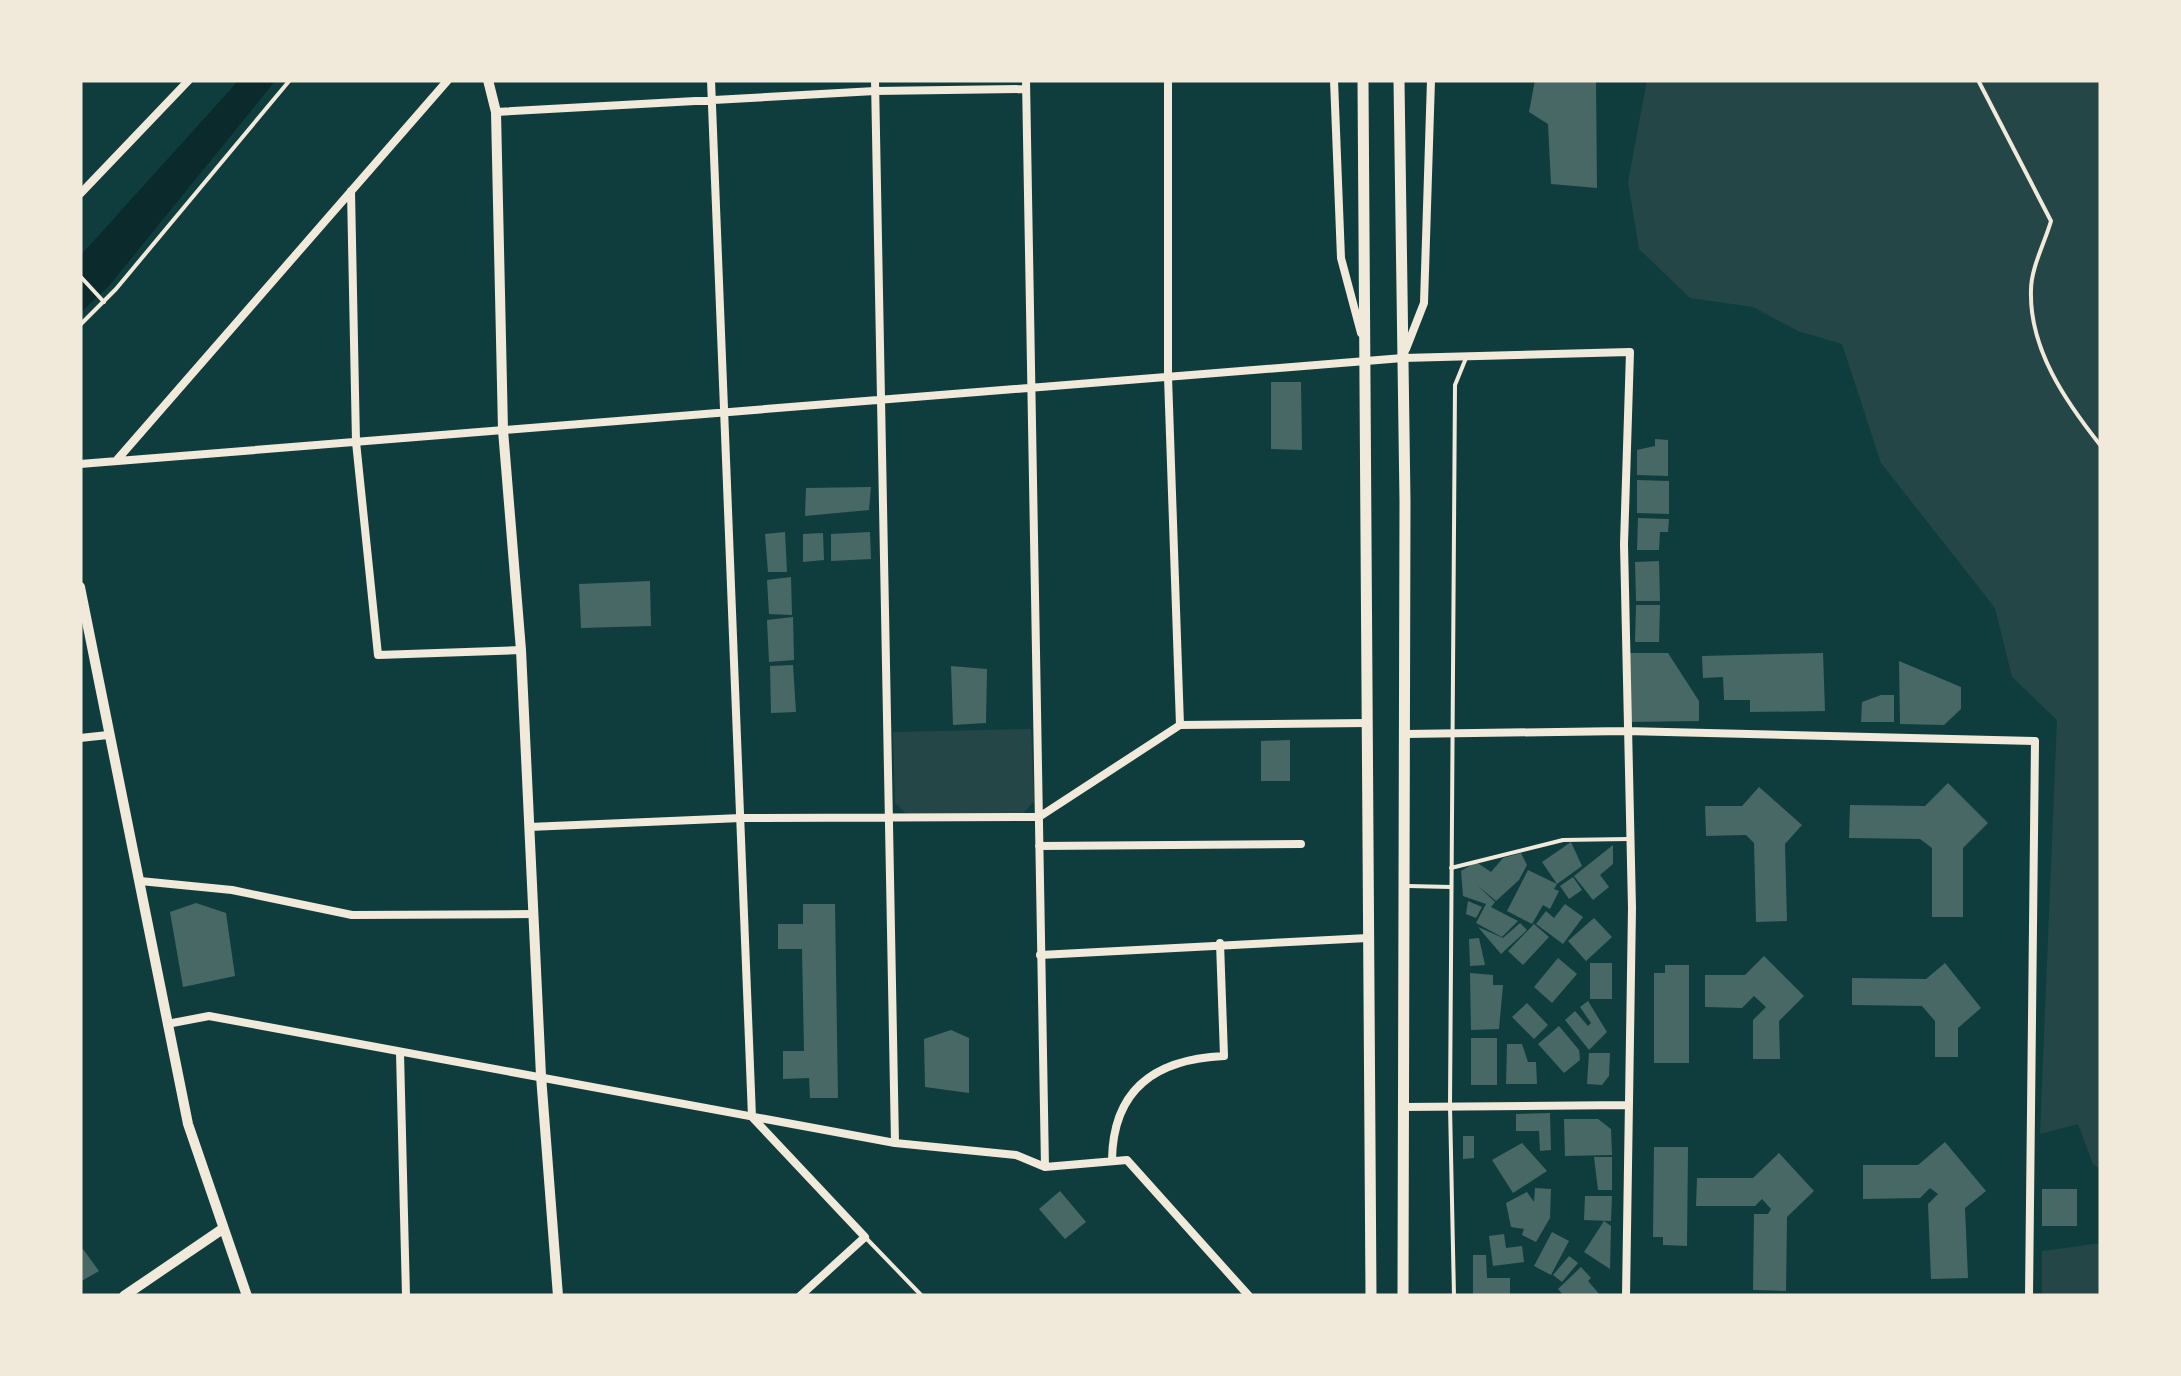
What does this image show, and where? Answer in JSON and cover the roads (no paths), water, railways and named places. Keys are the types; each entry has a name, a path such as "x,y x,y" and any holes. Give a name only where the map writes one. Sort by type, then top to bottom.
{"main road":[{"path":"1364,80 1371,1296"},
{"path":"1398,80 1405,734 1404,1296"}],"street":[{"path":"80,194 189,80"},
{"path":"116,461 448,80"},
{"path":"488,80 496,112 503,430 521,650 541,1076 558,1296"},
{"path":"711,80 752,1117 866,1237 800,1296"},
{"path":"875,80 895,1143"},
{"path":"1168,80 1168,377 1180,725"},
{"path":"1334,80 1340,258 1368,361"},
{"path":"1403,358 1424,303 1430,80"},
{"path":"496,112 1026,84 1045,1167"},
{"path":"351,191 356,442 378,656 521,650"},
{"path":"80,464 1403,358 1630,352 1625,731 1629,840 1626,1296"},
{"path":"80,587 188,1124 221,1230 247,1296"},
{"path":"529,827 741,818 1039,817 1180,725 1368,722"},
{"path":"1405,734 1625,731 2034,740 2029,1296"},
{"path":"80,738 108,734"},
{"path":"1040,846 1300,844"},
{"path":"140,881 232,890 352,914 534,914"},
{"path":"1040,955 1368,938"},
{"path":"1112,1160 1112,1140 1126,1102 1140,1084 1160,1068 1188,1058 1224,1056 1220,943"},
{"path":"167,1024 209,1016 895,1143 1016,1154 1045,1167 1127,1160 1249,1296"},
{"path":"400,1053 406,1296"},
{"path":"1402,1107 1627,1104"},
{"path":"124,1296 221,1230"}],"lane":[{"path":"1454,1296 1450,1106 1456,386 1468,354"},
{"path":"1452,868 1563,840 1629,840"},
{"path":"1403,886 1451,887"},
{"path":"866,1237 922,1296"}]}
